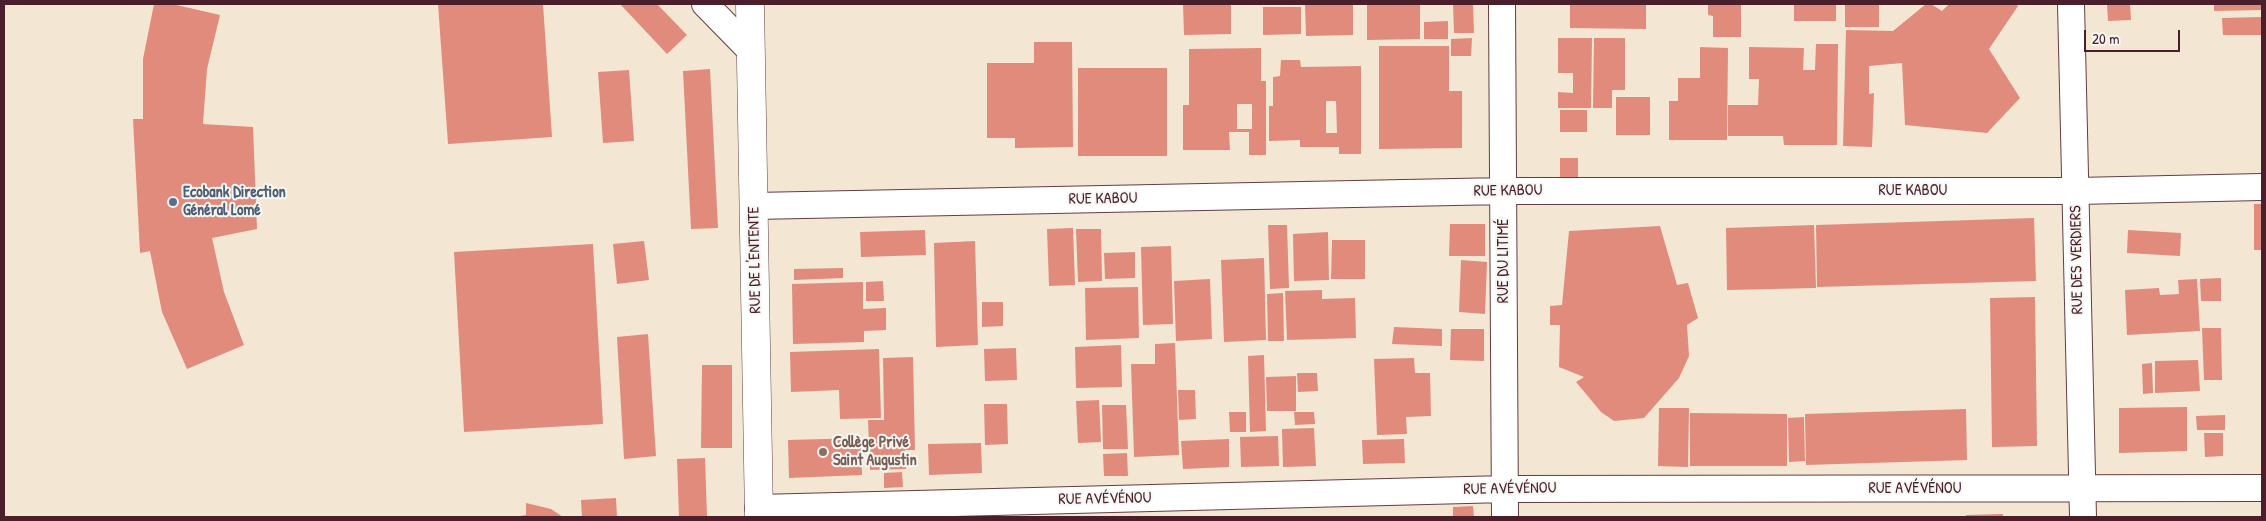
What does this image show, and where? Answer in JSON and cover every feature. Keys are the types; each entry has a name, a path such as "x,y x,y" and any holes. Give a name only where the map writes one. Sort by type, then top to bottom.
{"street":[{"path":"706,4 750,50"},
{"name":"RUE DE L'ENTENTE","path":"750,4 758,512"},
{"name":"RUE DU LITIMÉ","path":"1502,4 1505,517"},
{"name":"RUE DES VERDIERS","path":"2072,4 2082,517"},
{"name":"RUE KABOU","path":"754,206 1504,191 2076,191 2262,187"},
{"name":"RUE AVÉVÉNOU","path":"758,512 1506,489 2262,488"}],"building":[{"path":"154,4 172,4 220,15 207,69 203,124 253,127 257,229 212,238 224,292 244,345 187,369 162,312 150,251 140,253 133,119 143,119 143,59"},
{"path":"438,4 543,4 552,137 448,144"},
{"path":"620,4 657,4 687,35 667,54"},
{"path":"1183,4 1231,4 1231,34 1184,35"},
{"path":"1305,4 1353,4 1353,35 1306,36"},
{"path":"1367,4 1420,4 1420,39 1367,40"},
{"path":"1453,4 1473,4 1474,33 1454,33"},
{"path":"1570,4 1646,4 1646,29 1570,28"},
{"path":"1708,4 1741,4 1741,37 1713,37 1713,16 1708,15"},
{"path":"1794,4 1836,4 1836,21 1794,21"},
{"path":"1845,4 1879,4 1879,27 1845,27"},
{"path":"1926,4 1931,4 1942,11 1949,4 2016,4 2018,6 1989,49 2020,98 1987,133 1905,125 1902,63 1869,66 1869,94 1874,93 1872,147 1843,146 1846,30 1893,31"},
{"path":"2107,4 2130,4 2131,20 2108,21"},
{"path":"2214,4 2262,4 2262,10 2214,11"},
{"path":"1263,7 1301,7 1301,34 1263,35"},
{"path":"2262,17 2262,35 2223,35 2222,18"},
{"path":"1448,21 1448,39 1424,39 1424,22"},
{"path":"1472,38 1471,56 1451,56 1451,39"},
{"path":"1558,38 1592,38 1591,108 1558,108 1558,92 1573,93 1573,73 1558,73"},
{"path":"1594,38 1625,38 1625,90 1612,90 1612,108 1593,108"},
{"path":"1034,42 1072,42 1073,147 1015,148 1015,138 987,138 987,63 1034,63"},
{"path":"1816,44 1838,44 1837,145 1784,145 1783,136 1728,136 1728,105 1758,105 1759,79 1749,79 1749,47 1804,48 1803,70 1815,70"},
{"path":"1379,46 1449,46 1449,91 1462,91 1462,148 1379,149"},
{"path":"1700,47 1728,48 1727,140 1669,140 1669,101 1678,101 1678,78 1700,78"},
{"path":"1261,48 1261,81 1266,81 1266,155 1249,155 1249,132 1229,132 1230,150 1183,150 1183,105 1189,105 1189,49","holes":["1237,104 1252,104 1252,129 1237,129"]},
{"path":"1281,60 1300,60 1301,67 1361,66 1361,154 1339,154 1339,147 1300,147 1300,140 1269,141 1269,106 1273,106 1273,77 1280,76","holes":["1326,101 1336,101 1337,133 1326,133"]},
{"path":"1078,68 1167,68 1167,156 1078,156"},
{"path":"710,69 718,228 691,229 683,71"},
{"path":"629,70 634,141 603,143 598,72"},
{"path":"1616,97 1650,97 1650,135 1616,135"},
{"path":"1560,110 1587,110 1587,132 1560,132"},
{"path":"1560,158 1578,158 1578,178 1560,178"},
{"path":"2254,204 2262,204 2262,250 2254,250"},
{"path":"2034,218 2036,281 1817,287 1816,225"},
{"path":"1450,224 1485,224 1485,256 1449,256"},
{"path":"1268,225 1287,225 1289,288 1270,289"},
{"path":"1814,225 1816,288 1727,290 1726,228"},
{"path":"1660,226 1677,285 1688,283 1698,318 1687,325 1689,356 1679,378 1644,418 1614,421 1601,412 1576,382 1584,377 1559,367 1560,325 1550,325 1550,306 1562,305 1569,231"},
{"path":"1073,228 1075,285 1049,286 1047,229"},
{"path":"1076,229 1101,229 1102,281 1078,282"},
{"path":"925,230 926,255 861,257 860,232"},
{"path":"2128,230 2181,233 2180,256 2127,253"},
{"path":"1328,232 1329,280 1294,281 1293,234"},
{"path":"1332,240 1365,240 1365,279 1331,279"},
{"path":"644,241 649,280 617,284 613,244"},
{"path":"975,241 978,345 936,347 934,243"},
{"path":"593,244 603,424 464,432 454,252"},
{"path":"1171,246 1173,324 1143,325 1141,247"},
{"path":"1135,252 1135,278 1105,279 1104,253"},
{"path":"1264,258 1266,340 1224,342 1221,260"},
{"path":"1461,260 1487,262 1485,314 1459,312"},
{"path":"843,268 843,278 794,280 794,269"},
{"path":"2221,278 2221,301 2201,301 2200,279"},
{"path":"1210,279 1212,339 1176,341 1174,281"},
{"path":"2197,279 2200,331 2127,335 2125,290 2159,288 2160,295 2179,294 2178,280"},
{"path":"883,281 884,301 866,301 866,282"},
{"path":"863,282 863,309 886,308 886,330 864,331 864,342 793,344 792,284"},
{"path":"1138,287 1139,338 1086,340 1085,288"},
{"path":"1322,290 1322,299 1355,298 1356,338 1287,340 1285,291"},
{"path":"1283,293 1284,341 1268,341 1267,294"},
{"path":"2035,297 2037,446 1992,447 1990,298"},
{"path":"982,302 1003,302 1003,326 982,327"},
{"path":"1394,327 1442,329 1442,346 1392,344"},
{"path":"2202,328 2221,328 2222,380 2204,380"},
{"path":"1451,329 1484,329 1484,361 1450,360"},
{"path":"648,334 656,456 624,459 617,337"},
{"path":"1175,343 1179,455 1134,457 1131,364 1155,364 1155,344"},
{"path":"1121,345 1122,387 1076,388 1075,347"},
{"path":"1016,348 1017,380 985,381 984,349"},
{"path":"879,349 881,418 840,419 839,390 791,392 790,352"},
{"path":"1264,355 1266,431 1250,432 1248,356"},
{"path":"913,357 915,450 905,450 906,469 870,470 868,420 884,420 883,358"},
{"path":"1414,358 1415,373 1430,373 1431,416 1406,417 1407,434 1377,435 1374,359"},
{"path":"2198,360 2200,391 2155,393 2155,361"},
{"path":"2152,363 2153,393 2143,394 2142,364"},
{"path":"702,365 732,365 732,448 701,448"},
{"path":"1297,373 1317,373 1318,391 1298,392"},
{"path":"1296,376 1296,411 1267,411 1266,377"},
{"path":"1178,390 1195,390 1196,419 1179,420"},
{"path":"1099,400 1101,442 1078,443 1076,401"},
{"path":"984,404 1007,404 1008,444 985,445"},
{"path":"1102,405 1126,405 1128,449 1103,449"},
{"path":"2187,407 2187,451 2119,453 2119,408"},
{"path":"1659,408 1689,408 1688,467 1658,466"},
{"path":"1966,409 1967,460 1806,465 1805,414"},
{"path":"1229,412 1246,412 1246,432 1230,432"},
{"path":"1294,412 1314,412 1315,424 1295,425"},
{"path":"1690,413 1787,414 1787,466 1690,466"},
{"path":"2225,415 2225,430 2197,430 2196,416"},
{"path":"1804,417 1805,461 1789,462 1788,418"},
{"path":"1314,428 1316,466 1283,467 1282,429"},
{"path":"2204,433 2223,433 2223,456 2205,457"},
{"path":"1278,436 1279,466 1241,467 1240,437"},
{"path":"861,438 862,475 789,478 788,440"},
{"path":"1229,439 1229,467 1183,469 1181,441"},
{"path":"1404,439 1405,463 1363,464 1362,440"},
{"path":"981,443 982,473 929,475 928,444"},
{"path":"1127,453 1128,476 1104,476 1103,454"},
{"path":"705,458 707,517 679,517 677,459"},
{"path":"902,472 903,487 884,488 884,473"},
{"path":"616,498 617,517 582,517 581,500"},
{"path":"526,503 551,509 563,517 514,517 526,515"},
{"path":"1473,506 1474,517 1453,517 1453,507"},
{"path":"2003,514 2003,517 1966,517 1966,515"}],"place":[{"name":"Ecobank Direction Général Lomé","path":"173,202"},
{"name":"Collège Privé Saint Augustin","path":"823,452"}]}
